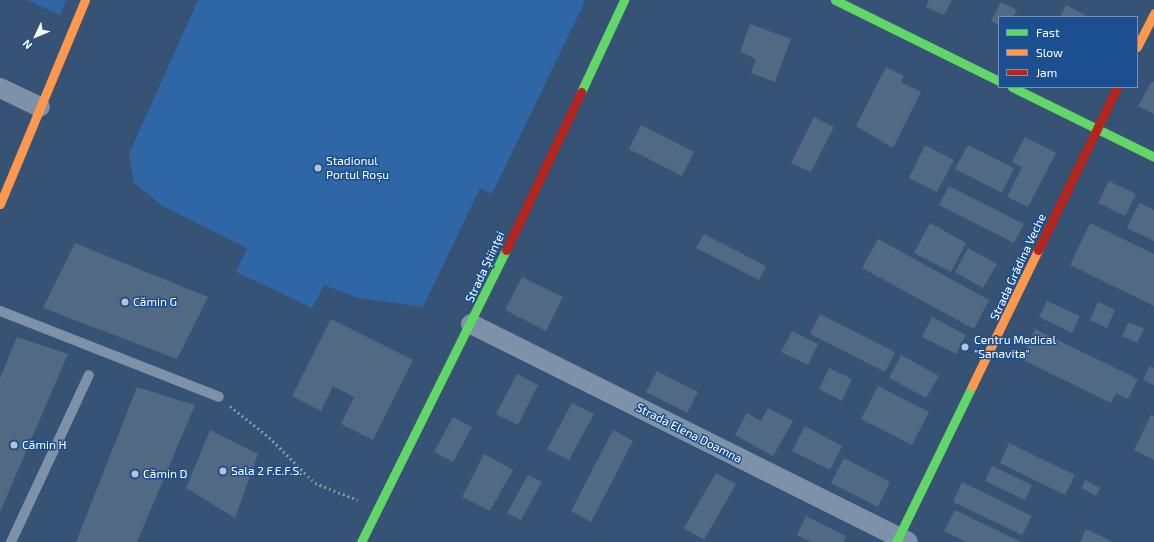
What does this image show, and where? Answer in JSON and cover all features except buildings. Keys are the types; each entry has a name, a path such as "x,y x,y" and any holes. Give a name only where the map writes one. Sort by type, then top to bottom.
{"street":[{"path":"1,200 86,0"},
{"name":"Strada Științei","path":"361,542 471,324 624,0"},
{"path":"835,0 998,81"},
{"path":"1138,45 1154,13"},
{"path":"0,88 40,107"},
{"path":"1014,88 1154,157"},
{"name":"Strada Grădina Veche","path":"901,540 1117,88"},
{"name":"Strada Elena Doamna","path":"471,324 901,540"}],"lane":[{"path":"0,311 219,398"},
{"path":"11,542 89,375"}],"path":[{"path":"219,398 269,437 314,483 378,508"}],"shaded area":[{"path":"27,0 66,0 60,15"},
{"name":"Stadionul Portul Roșu","path":"198,0 585,1 492,194 480,188 423,307 358,298 324,285 312,308 236,272 247,248 164,207 134,183 129,154"}],"traffic: fast":[{"path":"581,92 624,0"},
{"path":"835,0 998,81"},
{"path":"1014,88 1154,157"},
{"path":"361,542 506,250"},
{"path":"896,542 972,386"}],"traffic: slow":[{"path":"0,204 85,0"},
{"path":"1138,45 1154,13"},
{"path":"972,386 1038,250"}],"traffic: jam":[{"path":"1038,250 1117,88"},
{"path":"506,250 581,92"}],"place":[{"name":"Stadionul Portul Roșu","path":"318,168"},
{"name":"Cămin G","path":"125,302"},
{"name":"Centru Medical \"Sanavita\"","path":"965,347"},
{"name":"Cămin H","path":"14,445"},
{"name":"Sala 2 F.E.F.S.","path":"223,471"},
{"name":"Cămin D","path":"135,474"}]}
